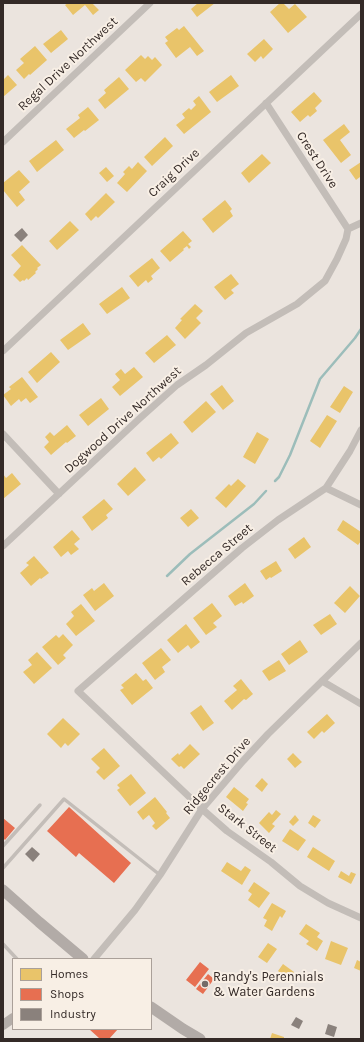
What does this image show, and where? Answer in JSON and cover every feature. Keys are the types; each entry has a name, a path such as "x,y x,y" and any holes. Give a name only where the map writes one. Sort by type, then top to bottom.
{"main road":[{"path":"3,890 82,958"},
{"path":"152,1008 200,1039"}],"street":[{"name":"Regal Drive Northwest","path":"3,142 150,3"},
{"name":"Craig Drive","path":"3,351 361,14"},
{"name":"Crest Drive","path":"266,103 348,229"},
{"path":"348,229 361,223"},
{"name":"Dogwood Drive Northwest","path":"3,546 177,385 206,365 246,333 297,304 325,281 337,259 346,238 348,229"},
{"name":"Rebecca Street","path":"78,691 242,548 278,520 326,488 350,451 361,430"},
{"path":"3,434 59,494"},
{"path":"326,488 361,505"},
{"name":"Ridgecrest Drive","path":"95,958 135,910 160,875 202,809 268,734 361,643"},
{"path":"322,681 361,704"},
{"name":"Stark Street","path":"78,691 227,831 271,862 300,886 328,903 361,918"},
{"path":"3,1025 12,1019"}],"lane":[{"path":"3,868 64,798 160,875"},
{"path":"3,846 40,805"},
{"path":"3,944 16,958"}],"building: Homes":[{"path":"68,3 92,3 99,10 93,15 85,5 73,15 65,5"},
{"path":"198,3 215,3 197,17 191,9"},
{"path":"280,3 283,3 289,9 295,4 307,17 288,33 270,12"},
{"path":"184,26 204,51 197,56 190,47 176,58 165,43 168,41 165,37 177,28 179,30"},
{"path":"61,30 68,39 51,53 43,44"},
{"path":"264,39 273,49 263,59 261,56 255,62 247,54"},
{"path":"35,46 47,60 24,79 16,70 24,63 20,59"},
{"path":"141,55 145,59 148,56 152,60 155,57 162,65 145,82 141,78 136,82 125,70"},
{"path":"8,75 17,85 3,97 3,80"},
{"path":"231,75 239,86 217,102 209,92"},
{"path":"119,77 129,89 105,109 98,100 106,93 104,90"},
{"path":"314,92 322,101 315,108 317,111 310,117 308,115 300,122 291,112"},
{"path":"199,96 211,112 184,134 176,125 185,118 182,114 189,108 191,110 196,105 193,101"},
{"path":"88,107 99,120 74,138 66,129 80,118 78,115"},
{"path":"344,124 350,132 340,140 351,155 341,163 323,140"},
{"path":"165,137 173,146 152,166 144,157"},
{"path":"56,140 64,150 37,172 29,161"},
{"path":"262,154 271,163 249,183 241,173"},
{"path":"138,162 147,171 127,192 117,183 125,174 123,172 129,166 132,169"},
{"path":"361,162 361,179 360,177 356,180 349,170"},
{"path":"106,167 114,176 107,182 99,173"},
{"path":"19,170 30,182 19,192 25,200 17,207 3,190 3,183"},
{"path":"106,193 115,202 98,218 96,216 91,221 85,214"},
{"path":"225,200 232,209 230,211 233,216 213,233 202,219"},
{"path":"70,221 79,230 57,250 49,241"},
{"path":"183,231 192,241 188,244 191,247 189,249 187,246 170,262 160,251"},
{"path":"22,245 41,265 37,268 36,273 28,280 27,278 20,282 13,275 21,266 11,255"},
{"path":"152,258 160,268 151,276 153,279 148,283 146,280 138,287 129,276"},
{"path":"231,274 239,284 231,290 234,293 225,300 214,287"},
{"path":"122,287 130,298 107,314 99,304"},
{"path":"195,304 203,311 196,318 201,323 185,339 175,328 182,320 180,319"},
{"path":"83,323 91,334 68,350 60,340"},
{"path":"167,335 176,345 154,363 145,353"},
{"path":"51,352 60,362 37,383 28,372"},
{"path":"134,367 143,377 120,396 112,387 120,380 115,374 121,369 125,374"},
{"path":"22,377 38,397 30,403 26,398 21,402 19,399 11,406 3,395 11,389 9,387"},
{"path":"222,385 234,401 223,410 210,394"},
{"path":"344,386 353,392 340,413 330,407"},
{"path":"101,398 109,409 88,426 79,415"},
{"path":"206,401 216,412 192,433 183,422"},
{"path":"327,415 337,421 320,448 310,441"},
{"path":"67,425 76,436 67,443 66,442 51,455 44,447 49,442 45,437 50,432 54,436"},
{"path":"257,432 269,439 255,464 243,457"},
{"path":"171,433 179,443 161,459 159,457 153,462 146,453"},
{"path":"135,467 146,480 128,496 117,484"},
{"path":"12,473 21,484 3,499 3,474 6,478"},
{"path":"238,479 246,486 226,508 215,498 229,484 231,486"},
{"path":"104,499 113,509 106,515 108,518 92,531 82,517"},
{"path":"191,509 199,518 188,527 180,518"},
{"path":"343,520 361,532 361,541 358,545 337,530"},
{"path":"72,530 80,539 74,544 79,549 71,555 68,551 61,557 53,547"},
{"path":"304,537 311,547 295,559 288,549"},
{"path":"34,556 49,573 41,579 40,578 31,586 20,573 29,565 26,563"},
{"path":"276,561 282,571 266,580 260,571"},
{"path":"104,583 114,596 95,611 83,595 92,588 94,591"},
{"path":"245,583 254,596 243,604 242,602 235,606 228,596"},
{"path":"350,586 360,596 345,613 334,603"},
{"path":"212,603 222,616 213,623 217,627 206,635 193,618"},
{"path":"81,604 95,621 76,636 66,624 74,616 71,612"},
{"path":"330,614 337,624 321,635 313,625"},
{"path":"186,624 200,642 191,649 188,645 178,653 167,640"},
{"path":"63,634 73,645 63,655 66,658 58,665 42,647 56,635 59,638"},
{"path":"300,640 308,652 289,665 281,654"},
{"path":"161,648 171,660 162,667 165,672 155,680 142,663"},
{"path":"37,652 52,668 34,684 23,672 32,665 28,660"},
{"path":"279,660 286,671 269,681 262,671"},
{"path":"136,673 143,681 146,679 153,688 132,705 120,690 124,688 121,685"},
{"path":"241,679 253,694 246,700 244,699 232,710 224,701 237,690 233,686"},
{"path":"201,705 214,723 203,731 190,713"},
{"path":"327,714 335,723 324,733 322,731 314,739 307,732"},
{"path":"63,718 80,734 68,746 65,743 61,748 47,734"},
{"path":"190,744 200,754 184,769 181,766 179,767 171,759 178,753 179,755"},
{"path":"104,748 120,766 104,780 96,772 100,768 91,759"},
{"path":"293,753 302,762 295,768 287,759"},
{"path":"131,774 146,793 130,806 117,790 120,788 117,785"},
{"path":"262,778 268,784 262,792 255,786"},
{"path":"234,787 249,799 246,803 248,804 243,811 226,797"},
{"path":"155,797 170,818 156,830 152,826 155,823 149,815 143,820 137,812"},
{"path":"276,810 281,814 272,824 275,826 269,833 259,823 269,812 272,815"},
{"path":"295,815 299,820 293,826 289,822"},
{"path":"313,815 321,820 315,828 308,823"},
{"path":"290,829 306,840 298,851 282,841"},
{"path":"313,847 335,861 329,871 307,857"},
{"path":"227,862 241,871 245,866 251,870 242,885 221,871"},
{"path":"341,871 349,876 351,872 356,874 351,884 338,877"},
{"path":"254,882 270,893 259,908 248,900 252,894 248,891"},
{"path":"272,903 286,911 282,918 280,916 272,931 264,926 267,920 263,918"},
{"path":"306,924 320,933 317,937 323,941 317,951 306,944 309,941 299,934"},
{"path":"331,941 348,948 341,965 325,959"},
{"path":"268,943 277,949 267,963 258,957"},
{"path":"357,960 361,962 361,971 354,968"},
{"path":"283,964 294,972 291,977 285,973 283,975 278,971"},
{"path":"272,1033 284,1037 284,1039 270,1039"}],"building: Shops":[{"path":"69,807 131,863 114,883 79,853 76,857 47,831"},
{"path":"3,818 15,828 5,840 3,838"},
{"path":"200,962 209,969 195,987 186,980"},
{"name":"Randy's Perennials & Water Gardens","path":"208,974 214,979 203,994 196,989"},
{"path":"90,1030 117,1030 109,1039 98,1039 99,1038"}],"building: Industry":[{"path":"22,228 28,235 21,242 14,235"},
{"path":"32,847 40,854 33,862 25,854"},
{"path":"296,1017 303,1021 299,1029 291,1025"},
{"path":"328,1024 337,1027 334,1037 325,1034"}],"waterway":[{"path":"275,481 279,477 290,455 320,379 361,329"},
{"path":"167,576 190,554 254,504 266,491"}],"place":[{"name":"Randy's Perennials & Water Gardens","path":"205,984"}]}
